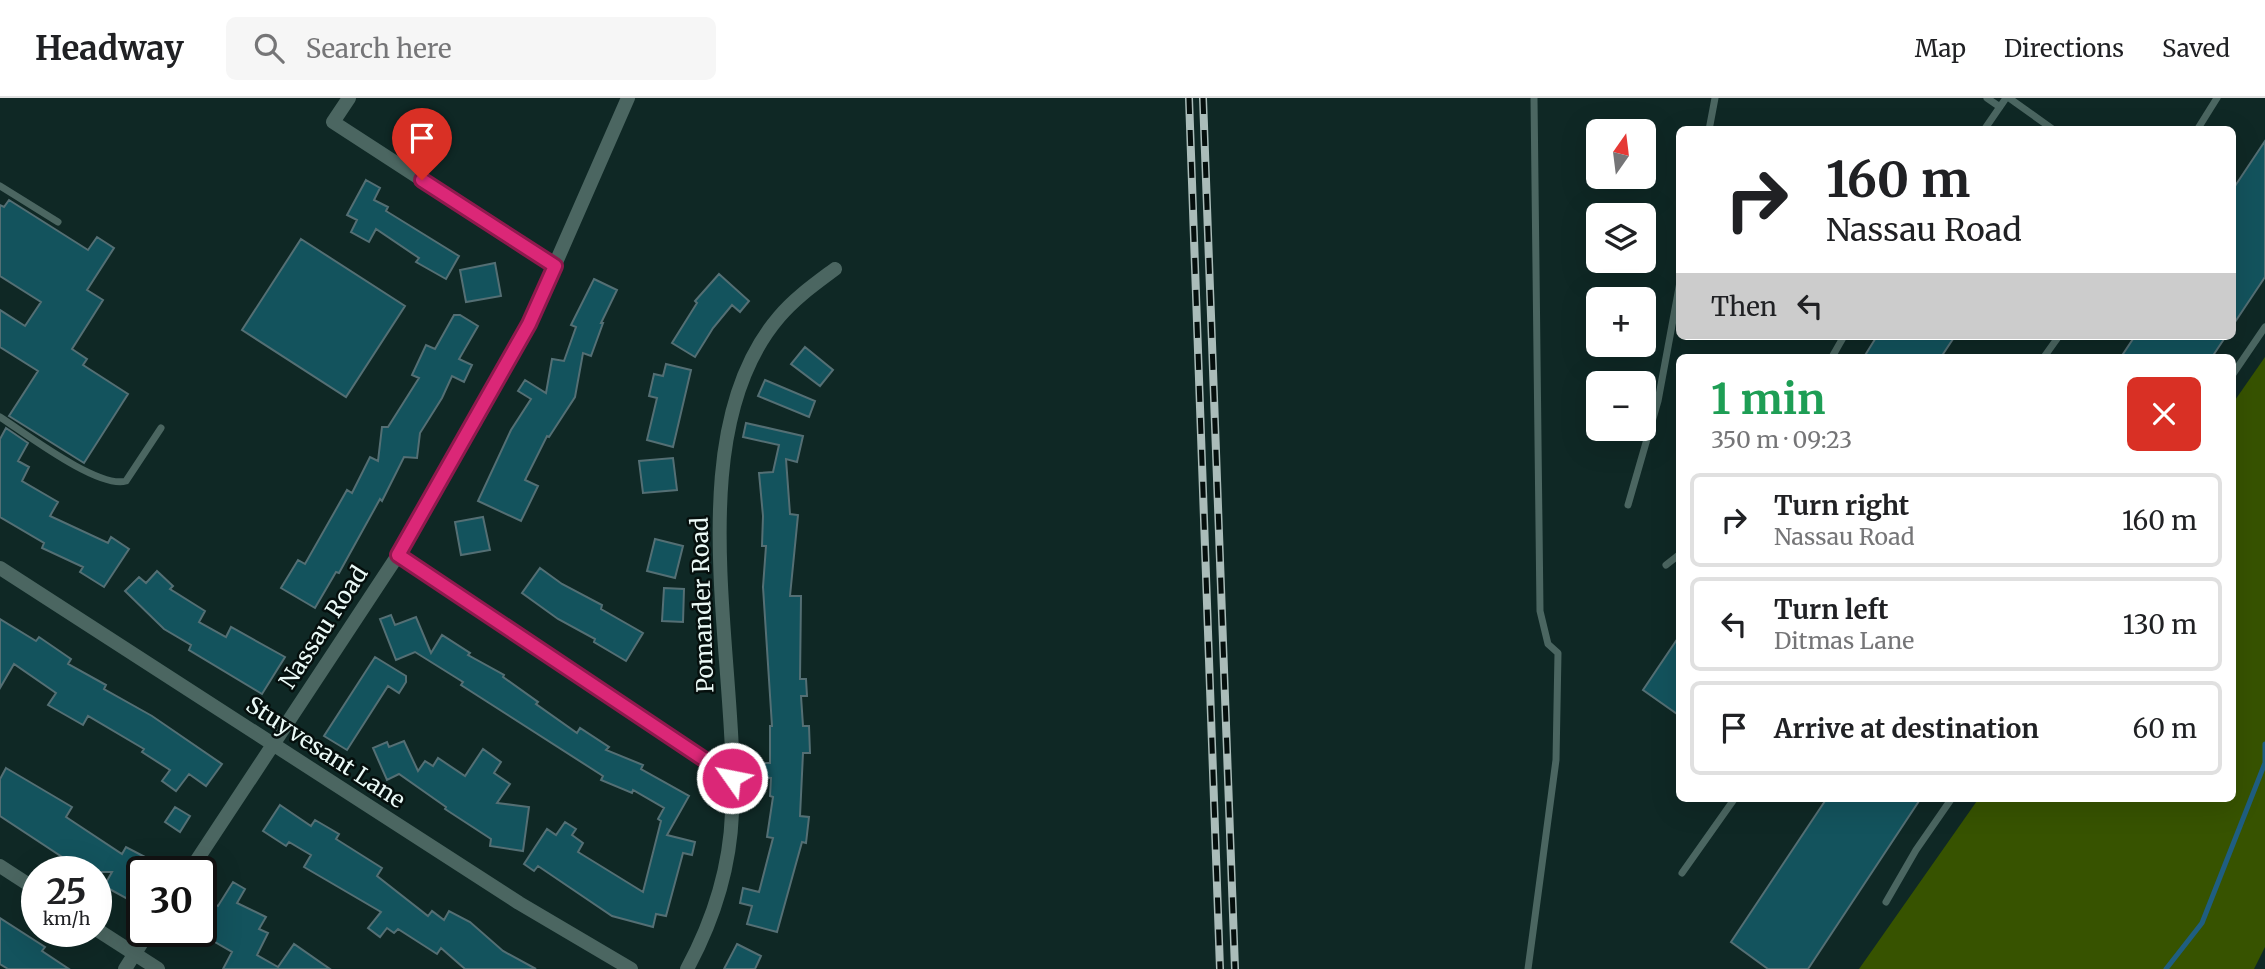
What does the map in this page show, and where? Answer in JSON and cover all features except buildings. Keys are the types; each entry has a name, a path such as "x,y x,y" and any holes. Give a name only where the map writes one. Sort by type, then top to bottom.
{"street":[{"path":"349,98 333,122 555,266"},
{"name":"Nassau Road","path":"199,856 398,555 522,337 628,98"},
{"name":"Pomander Road","path":"687,969 706,930 719,892 732,813 721,524 724,451 730,418 742,379 778,319 803,293 835,269"},
{"path":"398,555 732,778"},
{"name":"Stuyvesant Lane","path":"0,568 519,903 631,969"},
{"path":"0,866 21,880"},
{"path":"112,939 158,969"},
{"path":"125,969 139,947"}],"lane":[{"path":"1528,969 1556,760 1558,653 1548,644 1540,611 1534,98"},
{"path":"1710,126 1715,98"},
{"path":"1987,98 2000,107"},
{"path":"1987,126 2007,98 2048,126"},
{"path":"2200,126 2217,98"},
{"path":"0,186 58,222"},
{"path":"1628,505 1658,401 1676,304"},
{"path":"2236,370 2265,327"},
{"path":"0,416 84,471 119,483 126,481 161,428"},
{"path":"1666,565 1676,557"},
{"path":"1682,873 1732,802"},
{"path":"1886,902 1916,850 1949,802"}],"green space":[{"path":"2265,357 2265,947 2254,969 1859,969 1976,802 2236,802 2236,399"}],"waterway":[{"path":"2166,969 2202,923 2265,763 2265,744"}],"railway":[{"path":"1189,98 1220,969"},
{"path":"1203,98 1235,969"}],"route":[{"path":"422,180 555,266 529,324 398,555 732,778"}]}
